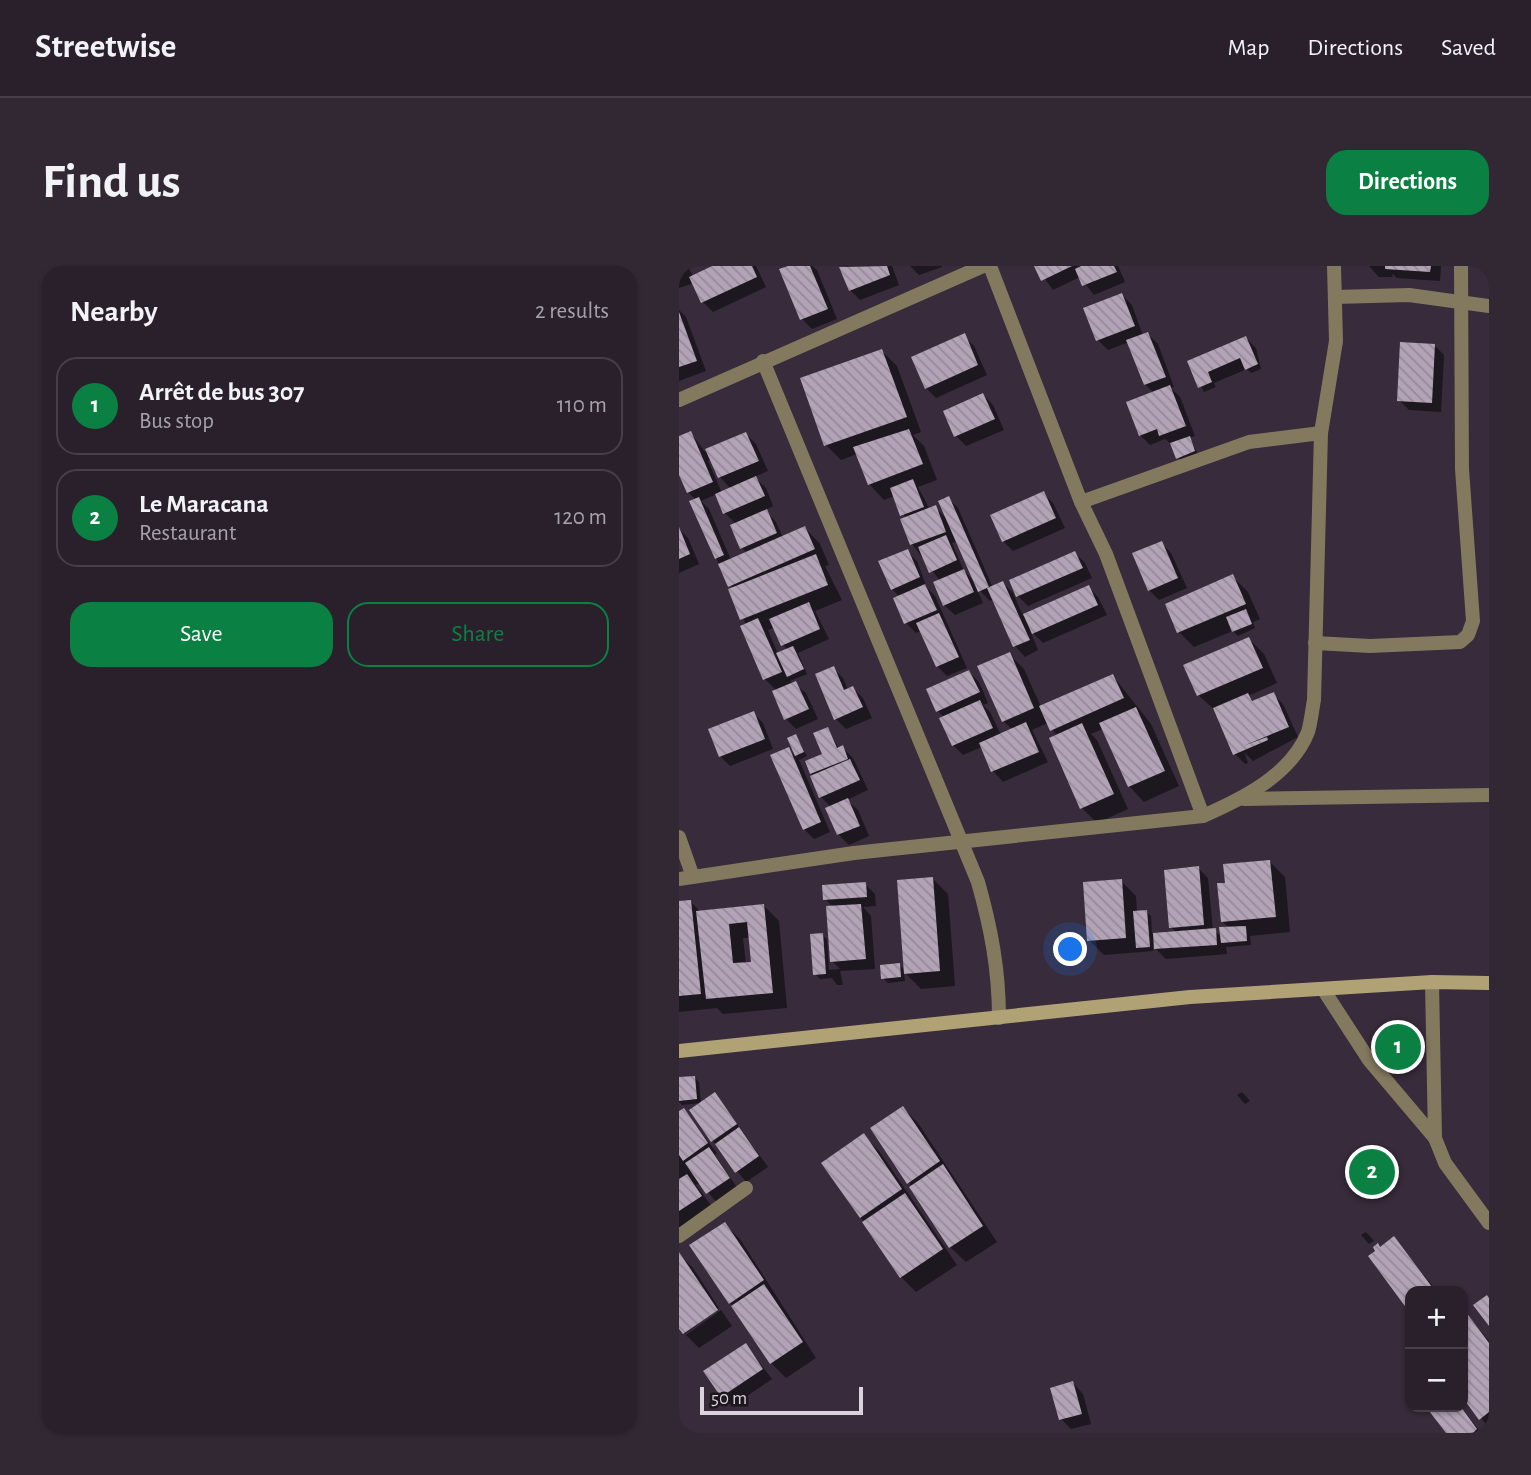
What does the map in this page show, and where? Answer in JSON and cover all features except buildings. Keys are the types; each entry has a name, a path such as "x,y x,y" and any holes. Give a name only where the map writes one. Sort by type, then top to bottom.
{"main road":[{"path":"679,1051 1190,997 1432,982 1489,983"}],"street":[{"path":"679,400 763,361 842,331 983,266"},
{"path":"990,266 1081,502 1106,554 1203,816"},
{"path":"679,837 686,878 962,841 1203,816 1244,799 1288,761 1307,733 1314,700 1321,433 1336,341 1335,266"},
{"path":"1315,643 1408,646 1460,642 1468,635 1473,621 1462,469 1464,305 1461,266"},
{"path":"1335,297 1409,295 1464,305 1489,306"},
{"path":"763,361 962,841 992,931 999,978 999,1018"},
{"path":"1081,502 1249,442 1321,433"},
{"path":"1244,799 1489,795"},
{"path":"1432,982 1435,1138"},
{"path":"1323,989 1369,1060 1435,1138 1445,1163 1489,1223"},
{"path":"679,1236 747,1188"}],"place":[{"name":"Arrêt de bus 307","path":"1398,1047"},
{"name":"Le Maracana","path":"1372,1172"}]}
